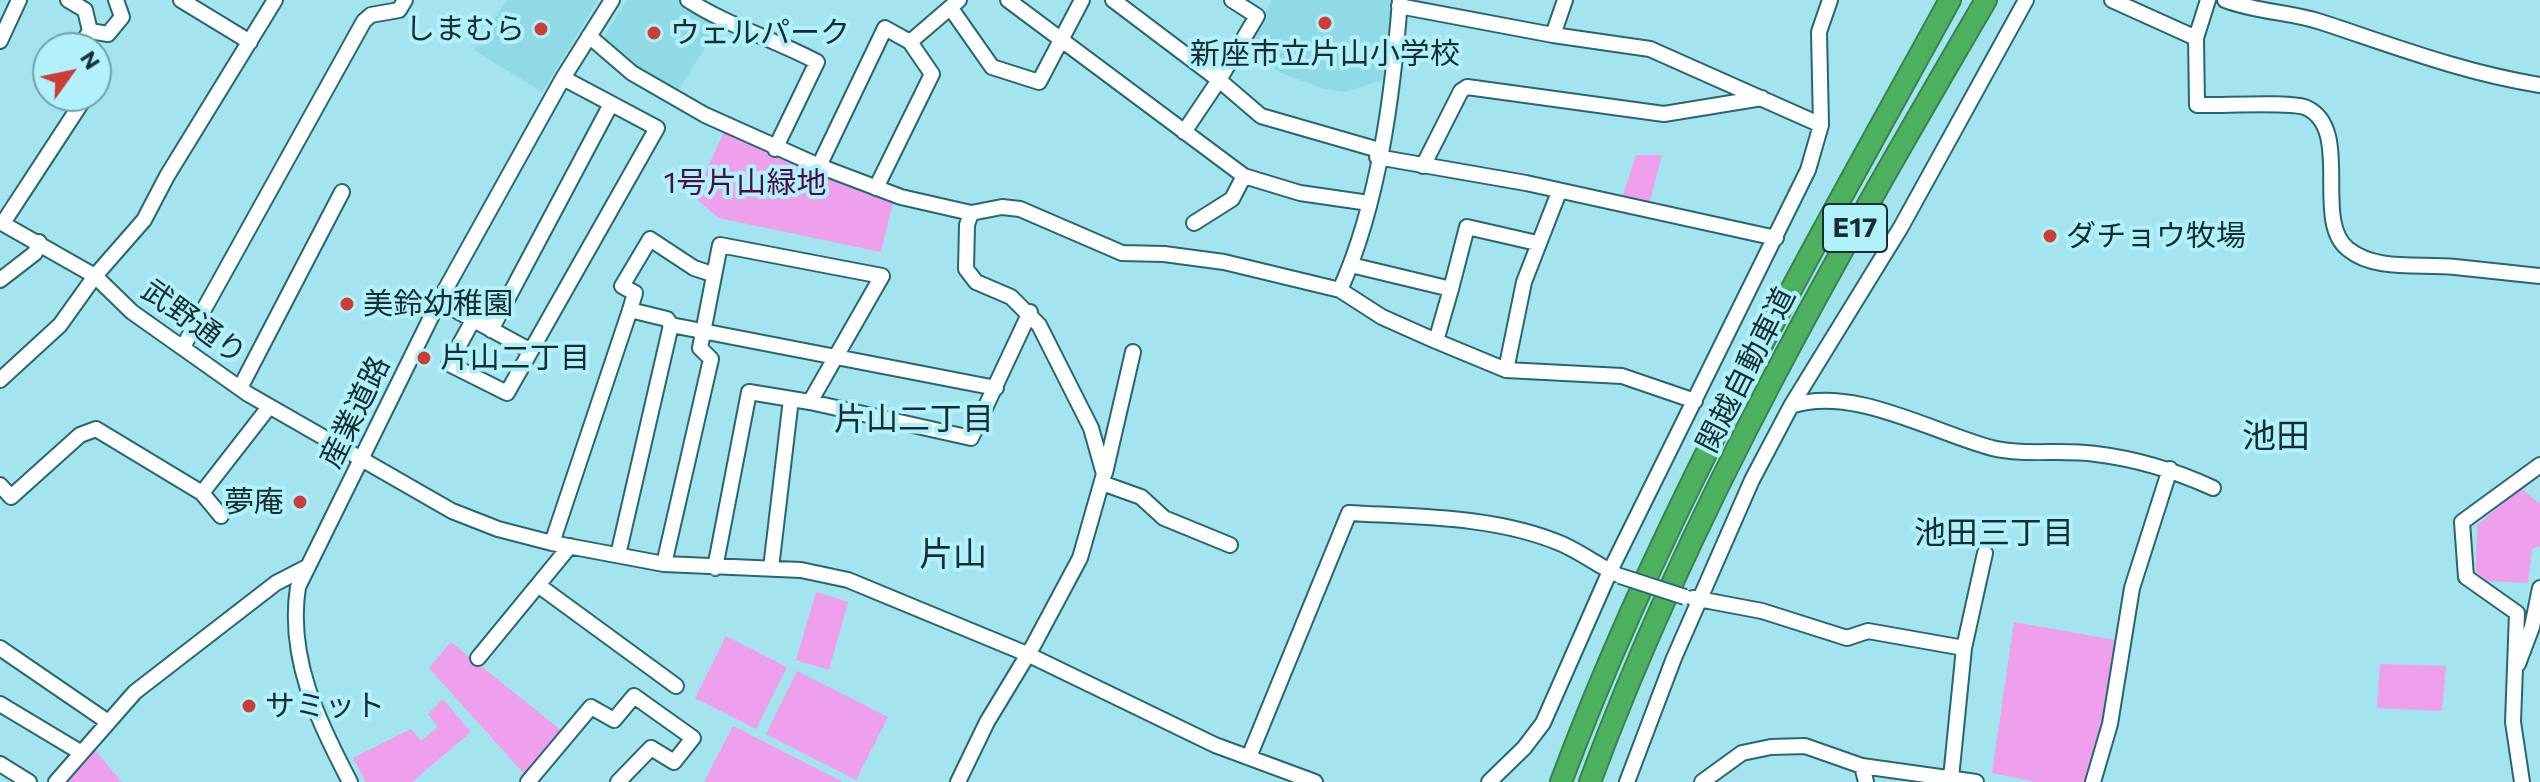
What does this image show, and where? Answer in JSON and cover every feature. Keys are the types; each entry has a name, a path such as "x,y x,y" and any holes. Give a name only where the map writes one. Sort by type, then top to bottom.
{"highway":[{"name":"関越自動車道","path":"1561,782 1642,584 1801,269 1950,0"},
{"name":"関越自動車道","path":"1590,782 1677,574 1780,364 1986,0"}],"street":[{"path":"0,41 18,0"},
{"path":"68,0 85,10 90,31 108,34 122,17 116,0"},
{"path":"181,0 250,42"},
{"path":"0,380 60,325 95,276 144,220 167,176 275,0"},
{"path":"183,347 364,21 371,15 399,10 405,0"},
{"name":"産業道路","path":"350,782 324,730 298,659 294,615 298,587 439,301 563,78 612,0"},
{"path":"688,0 717,18 755,31 817,62 775,149"},
{"path":"1008,0 1062,37 1244,176 1300,193 1369,203"},
{"path":"910,42 956,5 992,67 1039,82 1082,0"},
{"path":"1113,0 1219,80 1261,116 1423,166 1776,238"},
{"path":"1184,132 1257,16 1232,0"},
{"path":"1553,35 1565,0"},
{"path":"1489,782 1524,748 1543,723 1808,170 1821,125 1819,32 1830,0"},
{"path":"1627,782 1692,598 1752,480 1791,406 1901,227 2026,0"},
{"path":"2112,0 2196,38"},
{"path":"2208,0 2196,38 2197,105 2296,105 2316,114 2326,133 2332,159 2336,231 2347,249 2382,263 2540,276"},
{"path":"2225,0 2245,8 2319,21 2496,78 2540,85"},
{"path":"1340,290 1351,265 1369,203 1392,100 1400,3 1553,35 1650,49 1821,125"},
{"path":"819,166 885,28 910,42 932,74 876,188"},
{"path":"589,36 632,73 705,115 775,149 876,188 971,213 1002,207 1020,209 1122,253 1164,254 1224,262 1340,290 1382,317 1506,370 1622,376 1695,401"},
{"path":"473,320 449,364 507,393 657,128 563,78"},
{"path":"1423,166 1461,91 1467,87 1664,114 1763,98"},
{"path":"491,330 611,104"},
{"path":"1,222 75,112"},
{"path":"1194,223 1232,199 1244,176"},
{"path":"240,388 342,192"},
{"path":"1506,370 1524,282 1559,192"},
{"path":"971,213 967,225 966,269 976,282 1011,297 1030,312 1091,428 1103,479"},
{"name":"武野通り","path":"1,222 95,276 132,312 269,407 452,511 498,529 552,543 664,564 771,568 821,573 848,580 1027,654 1215,745 1307,780"},
{"path":"1436,341 1467,227 1537,243"},
{"path":"552,543 635,293 622,286 650,239 694,268 712,274"},
{"path":"0,280 35,253 39,242"},
{"path":"664,564 711,359 700,348 720,245 882,276 810,402"},
{"path":"1351,265 1451,289"},
{"path":"439,301 529,350"},
{"path":"630,310 667,319 671,325 996,388"},
{"path":"715,568 749,392 810,402 971,438 1030,312"},
{"path":"618,555 671,325"},
{"path":"958,782 987,722 1080,558 1103,479 1133,352"},
{"path":"771,568 791,399"},
{"path":"1791,406 1808,400 1873,407 1995,449 2096,454 2170,469 2213,488"},
{"path":"202,493 269,407"},
{"path":"0,485 11,497 80,435 96,429 202,493 221,516"},
{"path":"2522,782 2513,722 2517,613 2466,577 2462,522 2540,465"},
{"path":"2093,782 2110,724 2132,588 2170,469"},
{"path":"1103,479 1141,497 1164,518 1230,545"},
{"path":"1249,757 1349,513 1474,522 1561,544 1615,574 1692,598 1762,611 1847,638 1868,631 1964,648"},
{"path":"478,658 570,546"},
{"path":"1951,778 1964,648 1985,553"},
{"path":"56,782 135,692 276,583 308,566"},
{"path":"538,585 676,686"},
{"path":"2513,677 2532,627 2540,588"},
{"path":"0,648 108,722"},
{"path":"528,782 591,707 614,720 634,696 693,738 674,762 651,748 618,782"},
{"path":"0,704 80,752"},
{"path":"1702,782 1742,753 1771,747 1819,749 1862,766 1976,782"},
{"path":"0,764 29,782"},
{"path":"1862,766 1866,782"}],"shaded area":[{"name":"しまむら","path":"507,0 598,0 542,92 474,50"},
{"path":"627,0 680,0 719,26 677,92 635,68 606,44 605,35"},
{"name":"新座市立片山小学校","path":"1272,0 1395,0 1388,78 1345,92 1322,88 1281,73 1244,46"}],"green space":[{"name":"1号片山緑地","path":"724,132 893,203 881,252 719,218 694,197"},
{"path":"1636,155 1662,155 1648,208 1621,201"},
{"path":"2521,488 2540,504 2540,546 2532,549 2528,583 2487,581 2476,572 2477,525"},
{"path":"816,592 848,602 829,670 796,660"},
{"path":"2014,622 2115,640 2103,727 2087,782 2036,782 1992,773"},
{"path":"726,636 787,667 756,729 695,698"},
{"path":"451,642 562,731 527,777 429,668"},
{"path":"2380,664 2446,666 2442,711 2377,708"},
{"path":"797,671 888,717 856,780 766,734"},
{"path":"443,699 471,732 412,782 366,782 353,758 411,729 421,741 438,727 428,714"},
{"path":"733,726 843,782 704,782"},
{"path":"94,749 122,782 68,782"}],"place":[{"name":"新座市立片山小学校","path":"1325,23"},
{"name":"しまむら","path":"541,29"},
{"name":"ウェルパーク","path":"654,33"},
{"name":"ダチョウ牧場","path":"2050,236"},
{"name":"美鈴幼稚園","path":"347,304"},
{"name":"片山二丁目","path":"424,358"},
{"name":"夢庵","path":"300,502"},
{"name":"サミット","path":"249,706"}],"district":[{"name":"片山二丁目","path":"914,419"},
{"name":"池田","path":"2276,437"},
{"name":"池田三丁目","path":"1994,533"},
{"name":"片山","path":"953,555"}]}
